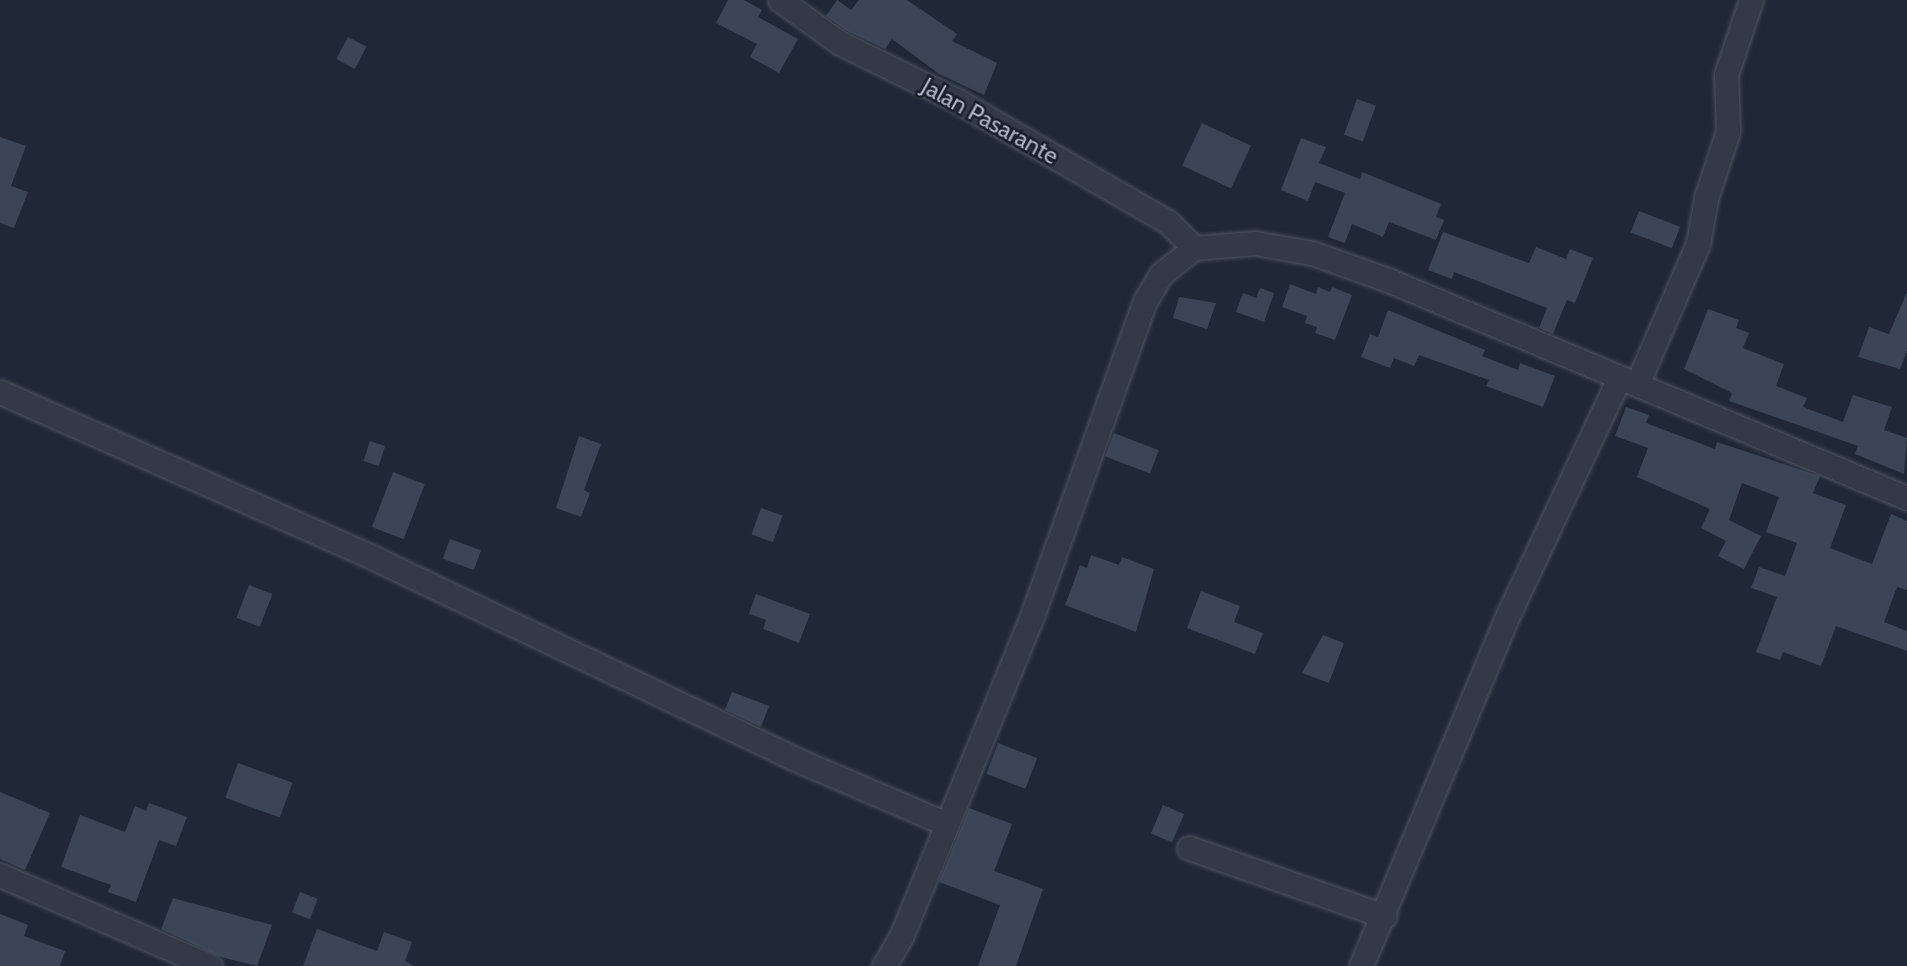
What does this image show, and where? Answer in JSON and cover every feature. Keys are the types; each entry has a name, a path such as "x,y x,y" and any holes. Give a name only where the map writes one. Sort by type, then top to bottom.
{"street":[{"name":"Jalan Pasarante","path":"780,0 840,43 956,100 1168,222 1194,248"},
{"path":"1361,966 1509,613 1698,244 1706,198 1728,131 1726,75 1751,0"},
{"path":"884,966 901,937 1065,532 1145,301 1161,274 1194,248 1255,243 1312,253 1907,498"},
{"path":"0,392 376,559 794,759 947,824"},
{"path":"1189,848 1384,916"},
{"path":"0,875 210,966"}],"building":[{"path":"728,0 744,0 762,10 758,17 798,39 779,73 750,57 757,44 716,23"},
{"path":"837,0 851,10 859,0 907,0 957,34 952,41 997,63 984,95 939,74 892,39 885,49 847,31 826,16"},
{"path":"348,37 367,47 355,69 336,59"},
{"path":"1357,99 1376,106 1363,142 1344,135"},
{"path":"1202,123 1251,146 1231,188 1182,166"},
{"path":"0,137 26,146 11,186 28,192 14,228 0,223"},
{"path":"1301,138 1326,147 1319,163 1360,179 1362,172 1441,204 1436,217 1444,220 1436,240 1389,222 1383,237 1352,224 1345,243 1328,237 1345,193 1315,182 1308,201 1281,190"},
{"path":"1639,211 1680,227 1672,248 1631,232"},
{"path":"1443,232 1529,263 1536,247 1566,259 1570,249 1593,258 1575,303 1567,300 1553,334 1539,328 1547,308 1454,272 1452,279 1428,270"},
{"path":"1290,284 1316,294 1318,287 1330,292 1332,287 1352,295 1335,340 1315,333 1317,327 1305,323 1307,316 1282,307"},
{"path":"1260,288 1274,293 1264,322 1236,312 1243,293 1256,298"},
{"path":"1907,292 1907,351 1900,369 1858,357 1869,327 1889,334"},
{"path":"1179,297 1216,303 1207,329 1173,318"},
{"path":"1708,309 1739,320 1736,328 1749,333 1743,348 1784,364 1776,386 1807,398 1803,407 1843,422 1853,395 1892,407 1884,430 1907,438 1904,474 1855,454 1858,446 1729,401 1732,393 1684,369"},
{"path":"1388,310 1485,350 1482,356 1518,370 1520,363 1555,376 1543,407 1486,386 1489,380 1419,355 1414,366 1394,358 1390,368 1361,357 1370,334 1378,337"},
{"path":"1626,407 1649,415 1646,423 1715,449 1717,442 1820,476 1813,493 1846,505 1830,548 1872,564 1891,514 1907,521 1907,590 1897,587 1884,622 1907,631 1907,651 1836,626 1821,666 1783,652 1780,660 1756,652 1777,597 1751,588 1759,567 1785,576 1797,543 1766,532 1779,497 1742,483 1729,520 1761,536 1744,569 1718,556 1726,541 1701,528 1710,509 1637,477 1648,448 1615,436"},
{"path":"1114,433 1159,450 1150,474 1105,456"},
{"path":"579,436 601,444 584,490 590,493 581,517 556,508"},
{"path":"370,441 385,446 379,466 364,461"},
{"path":"393,472 425,484 404,539 372,527"},
{"path":"761,508 783,516 773,542 751,534"},
{"path":"450,539 481,550 474,570 443,559"},
{"path":"1091,555 1119,565 1122,557 1154,569 1136,632 1065,605 1080,565 1087,568"},
{"path":"249,585 272,594 260,627 236,618"},
{"path":"1201,591 1240,606 1234,622 1263,633 1255,654 1187,628"},
{"path":"756,594 810,614 799,643 763,629 766,620 749,614"},
{"path":"1323,635 1344,643 1329,683 1302,673"},
{"path":"732,692 769,706 761,727 725,710"},
{"path":"998,743 1037,758 1025,789 986,774"},
{"path":"238,763 293,783 280,818 225,798"},
{"path":"0,792 50,813 25,870 0,859"},
{"path":"149,803 187,817 176,846 159,840 136,902 108,892 111,885 61,867 80,815 125,832 135,806 146,811"},
{"path":"1163,805 1184,814 1172,843 1151,834"},
{"path":"969,808 1012,824 994,871 1043,889 1016,966 978,966 1000,905 939,882"},
{"path":"300,892 318,899 310,919 292,913"},
{"path":"173,898 272,925 257,966 221,957 161,929"},
{"path":"0,914 28,925 24,936 65,951 60,966 0,966"},
{"path":"317,929 377,951 384,932 412,942 405,961 414,966 303,966"}]}
